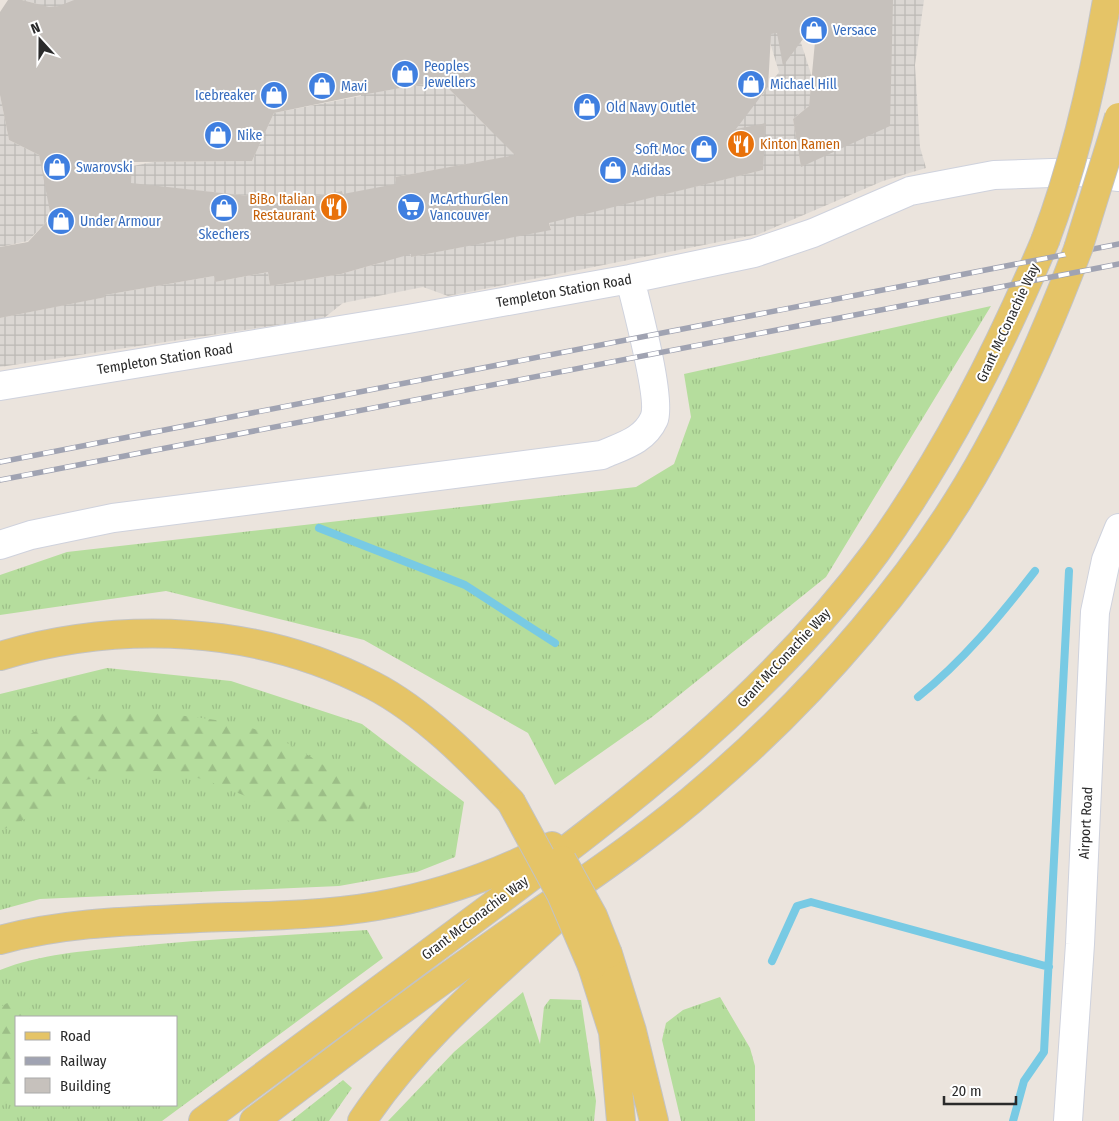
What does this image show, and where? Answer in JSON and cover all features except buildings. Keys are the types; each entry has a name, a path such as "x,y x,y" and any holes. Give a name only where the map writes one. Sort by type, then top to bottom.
{"main road":[{"name":"Grant McConachie Way","path":"203,1121 628,804 683,758 750,696 815,627 874,554 924,482 974,395 1016,310 1045,240 1071,164 1094,76 1106,0"},
{"path":"362,1121 405,1064 437,1030 630,850 709,786 779,720 843,651 905,575 961,495 990,445 1032,361 1078,249 1119,118"},
{"path":"0,656 52,642 119,634 216,637 280,650 335,668 374,686 454,744 537,827 565,865 593,916 613,1032 622,1121"},
{"path":"0,940 75,925 329,912 376,906 428,895 481,879 530,857 628,804"},
{"path":"254,1121 468,961 630,850"},
{"path":"600,960 632,1031 654,1121"}],"street":[{"name":"Templeton Station Road","path":"0,386 217,351 630,279 754,253 813,233 910,191 994,175 1080,172 1119,177"},
{"path":"0,545 32,535 112,518 602,455 639,439 655,418 654,393 630,279"},
{"name":"Airport Road","path":"1068,1121 1080,944 1095,612 1106,560 1119,528"}],"green space":[{"path":"991,306 826,577 652,717 555,785 528,733 364,640 166,591 0,615 0,575 67,552 636,487 674,464 691,417 684,374"},
{"path":"107,668 231,681 362,724 464,802 455,857 417,872 339,886 40,899 0,910 0,694"},
{"path":"123,709 223,721 255,729 273,736 324,765 371,798 363,822 296,825 243,795 203,779 156,771 75,781 48,808 0,831 0,748 56,722 89,711"},
{"path":"367,930 383,958 162,1121 0,1121 0,970 31,960 79,952 187,942"},
{"path":"523,992 540,1044 544,1007 550,999 581,1000 596,1101 594,1121 388,1121 454,1052"},
{"path":"720,997 750,1048 755,1066 755,1121 681,1121 662,1040 666,1023 683,1010"},
{"path":"15,999 37,1016 15,1016 15,1092 0,1108 0,1007"},
{"path":"343,1080 352,1088 329,1121 291,1121"}],"shaded area":[{"path":"22,0 74,0 68,6 37,8 37,4"},
{"path":"376,0 384,91 441,81 488,128 759,99 779,72 757,0 794,21 812,77 809,106 793,119 801,166 893,0 924,0 915,65 920,147 926,168 883,181 759,234 448,296 423,287 343,303 324,318 0,367 0,318 105,297 105,295 214,276 215,282 268,272 270,286 341,274 380,263 342,191 261,206 259,197 172,188 51,217 28,241 0,247 0,95 9,140 39,155 46,183 153,162 252,161 274,113 361,96 362,63","holes":["676,141 763,170 549,222 551,229 411,257 395,177 496,159"]}],"waterway":[{"path":"319,528 465,585 555,643"},
{"path":"918,697 966,653 1035,571"},
{"path":"1013,1121 1024,1081 1044,1052 1069,571"},
{"path":"772,961 797,906 811,902 1049,967"}],"railway":[{"path":"0,462 1119,244"},
{"path":"0,480 1119,264"}],"place":[{"name":"Versace","path":"814,30"},
{"name":"Peoples Jewellers","path":"405,74"},
{"name":"Michael Hill","path":"751,84"},
{"name":"Mavi","path":"322,86"},
{"name":"Icebreaker","path":"274,95"},
{"name":"Old Navy Outlet","path":"587,107"},
{"name":"Nike","path":"218,135"},
{"name":"Kinton Ramen","path":"741,144"},
{"name":"Soft Moc","path":"704,149"},
{"name":"Swarovski","path":"57,167"},
{"name":"Adidas","path":"613,170"},
{"name":"BiBo Italian Restaurant","path":"334,207"},
{"name":"McArthurGlen Vancouver","path":"411,207"},
{"name":"Skechers","path":"224,208"},
{"name":"Under Armour","path":"61,221"}]}
